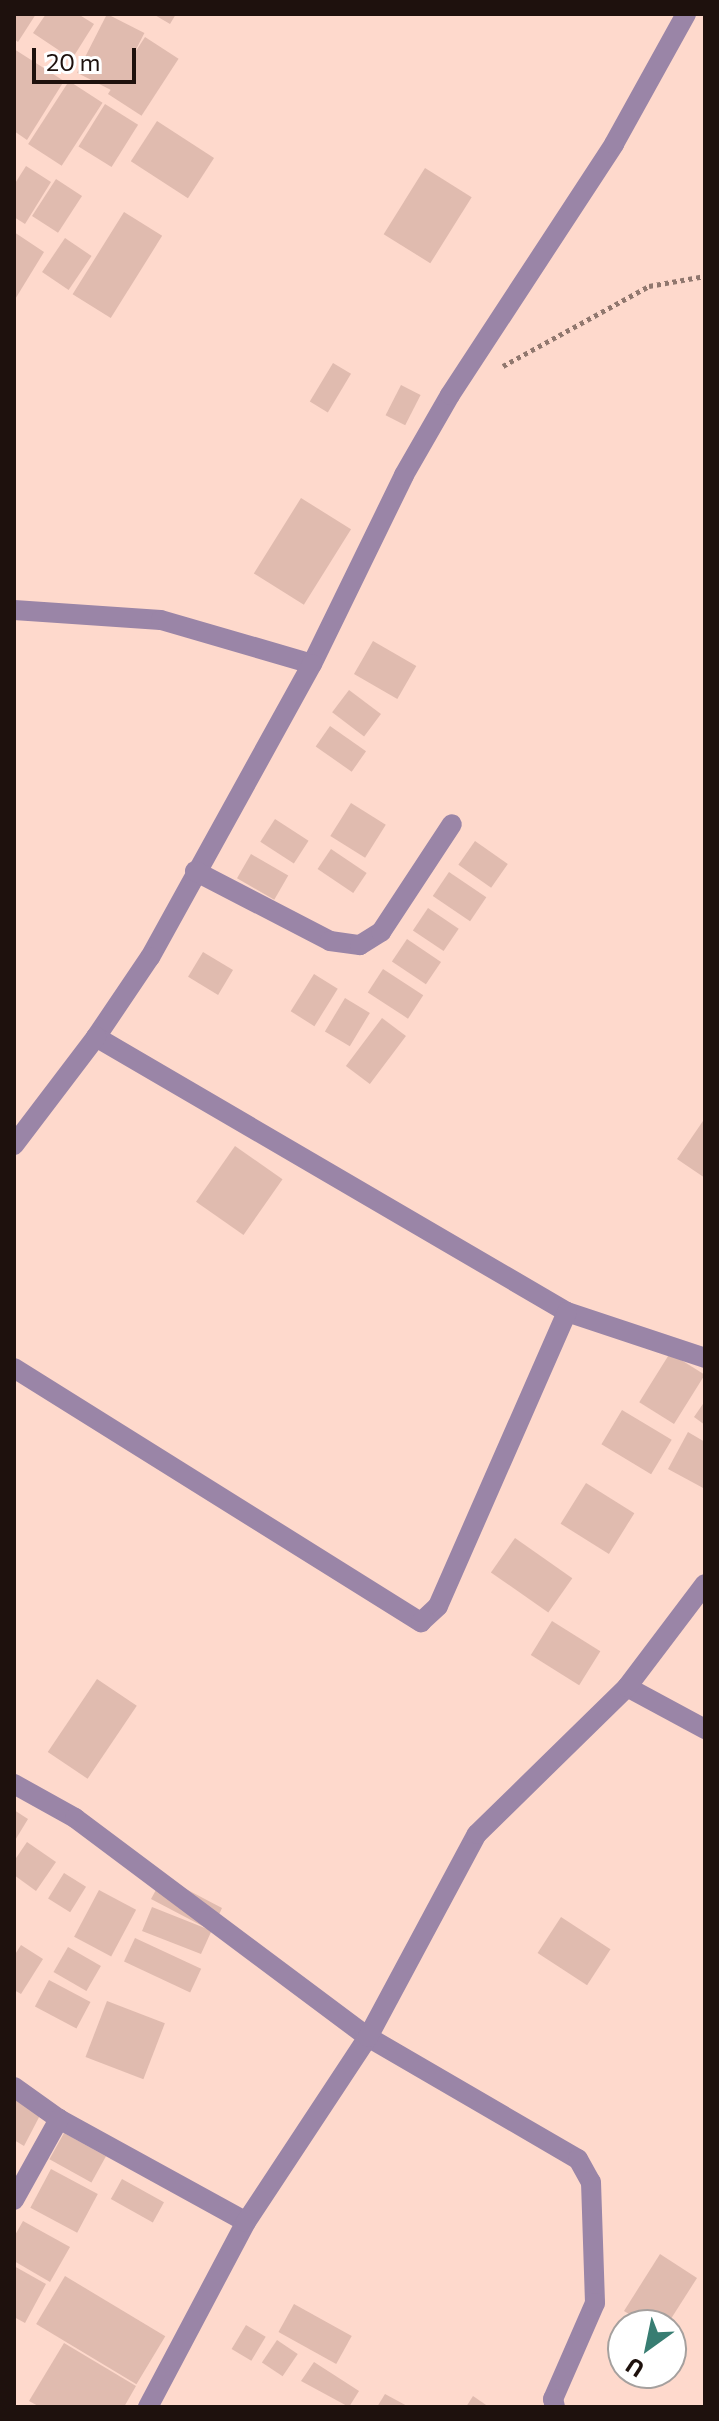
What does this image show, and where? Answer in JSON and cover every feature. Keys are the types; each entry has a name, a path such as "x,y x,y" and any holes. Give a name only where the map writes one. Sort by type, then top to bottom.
{"street":[{"path":"14,1145 96,1037 150,957 312,664 434,422 614,144 686,14"},
{"path":"14,610 161,620 312,664"},
{"path":"195,871 330,941 360,945 381,932 452,824"},
{"path":"96,1037 567,1312 705,1358"},
{"path":"14,1368 421,1622 438,1606 567,1312"},
{"path":"148,2407 246,2222 368,2037 477,1834 627,1687 705,1584"},
{"path":"627,1687 705,1729"},
{"path":"14,1784 75,1818 368,2037 578,2159 591,2182 595,2303 553,2399 555,2407"},
{"path":"14,2087 59,2119 246,2222"},
{"path":"14,2200 59,2119"}],"path":[{"path":"499,369 649,286 705,276"}],"building":[{"path":"14,14 36,14 18,42 14,39"},
{"path":"46,14 78,14 94,24 72,59 33,33"},
{"path":"107,14 144,33 114,92 77,73"},
{"path":"153,14 176,14 170,24"},
{"path":"145,37 179,59 142,116 108,94"},
{"path":"14,49 64,81 27,140 14,131"},
{"path":"69,81 103,103 62,166 28,144"},
{"path":"105,104 138,125 112,167 79,146"},
{"path":"157,121 214,158 188,198 131,161"},
{"path":"26,166 51,182 25,224 14,217 14,185"},
{"path":"425,168 472,197 430,263 384,234"},
{"path":"56,179 82,196 58,233 32,216"},
{"path":"124,212 162,236 111,318 73,294"},
{"path":"14,232 44,252 14,301"},
{"path":"65,238 92,256 69,290 42,272"},
{"path":"333,363 351,374 328,412 310,402"},
{"path":"401,385 421,395 405,425 386,415"},
{"path":"301,498 351,529 304,605 254,573"},
{"path":"373,641 416,666 397,699 354,674"},
{"path":"349,690 381,714 364,736 332,712"},
{"path":"330,726 366,751 352,772 316,746"},
{"path":"351,803 386,825 365,858 330,836"},
{"path":"275,819 309,841 294,863 260,842"},
{"path":"475,841 508,864 491,888 458,865"},
{"path":"331,849 367,873 353,893 318,869"},
{"path":"251,854 288,876 274,900 237,878"},
{"path":"449,872 486,897 470,921 433,896"},
{"path":"428,908 459,929 444,951 413,930"},
{"path":"407,939 441,962 426,984 392,961"},
{"path":"203,952 233,970 218,995 188,977"},
{"path":"383,969 423,995 408,1019 368,992"},
{"path":"314,974 338,989 314,1026 291,1011"},
{"path":"345,998 370,1013 350,1046 325,1031"},
{"path":"382,1018 406,1036 370,1084 346,1066"},
{"path":"705,1118 705,1178 677,1159"},
{"path":"235,1146 283,1179 244,1235 196,1202"},
{"path":"670,1353 705,1375 674,1424 639,1402"},
{"path":"705,1401 705,1425 694,1417"},
{"path":"622,1410 672,1440 651,1474 601,1444"},
{"path":"688,1432 705,1442 705,1489 668,1469"},
{"path":"586,1483 634,1513 609,1554 561,1524"},
{"path":"515,1538 572,1578 548,1613 491,1572"},
{"path":"552,1621 600,1651 579,1685 531,1655"},
{"path":"97,1679 137,1706 88,1779 48,1752"},
{"path":"14,1810 28,1819 14,1842"},
{"path":"27,1842 56,1862 36,1891 14,1875 14,1861"},
{"path":"64,1873 86,1887 70,1912 48,1898"},
{"path":"163,1877 222,1908 201,1954 142,1931 152,1907 210,1930 151,1899"},
{"path":"99,1890 136,1910 111,1957 74,1937"},
{"path":"561,1917 610,1949 587,1985 538,1953"},
{"path":"135,1938 201,1969 190,1992 124,1962"},
{"path":"21,1945 43,1959 21,1994 14,1990 14,1956"},
{"path":"68,1947 101,1966 86,1991 54,1972"},
{"path":"49,1980 90,2002 76,2029 35,2006"},
{"path":"107,2001 165,2023 143,2079 85,2057"},
{"path":"14,2082 48,2100 24,2146 14,2140"},
{"path":"64,2133 106,2156 91,2183 49,2159"},
{"path":"51,2169 98,2194 77,2233 30,2208"},
{"path":"122,2179 164,2202 153,2222 111,2199"},
{"path":"23,2221 70,2247 50,2282 14,2261 14,2237"},
{"path":"660,2254 697,2278 677,2309 625,2309"},
{"path":"14,2266 46,2284 25,2323 14,2317"},
{"path":"65,2276 165,2336 136,2384 36,2324"},
{"path":"294,2304 352,2336 336,2364 278,2332"},
{"path":"246,2325 266,2337 251,2361 232,2349"},
{"path":"277,2340 298,2354 283,2376 262,2362"},
{"path":"64,2343 136,2386 124,2407 40,2407 29,2401"},
{"path":"314,2362 359,2391 349,2407 301,2381"},
{"path":"385,2394 409,2407 377,2407"},
{"path":"473,2396 489,2407 466,2407"}]}
